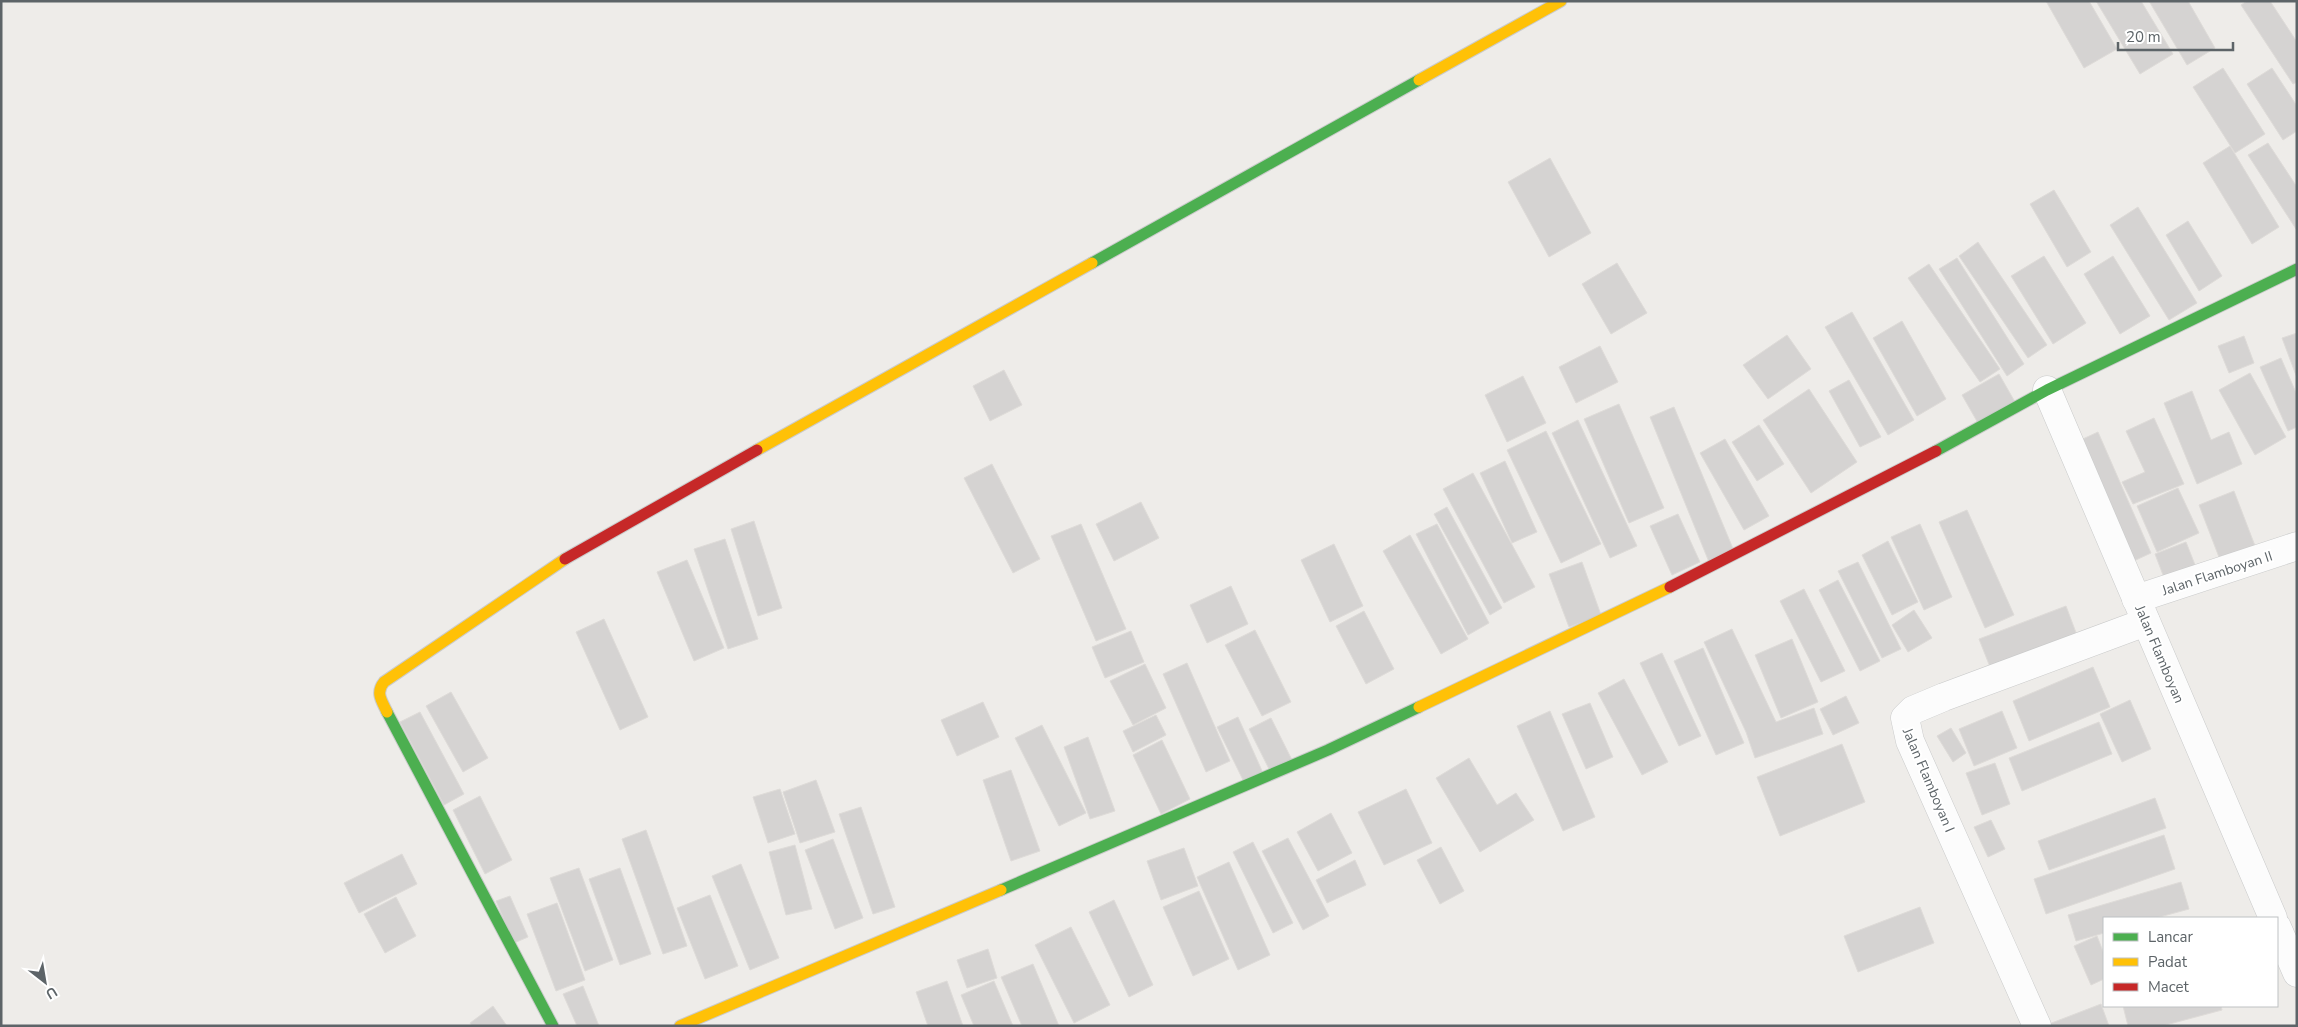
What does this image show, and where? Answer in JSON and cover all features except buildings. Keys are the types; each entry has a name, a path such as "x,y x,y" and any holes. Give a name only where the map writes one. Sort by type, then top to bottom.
{"street":[{"path":"553,1026 379,696 379,688 384,682 578,550 1561,1"},
{"path":"680,1026 1328,750 1617,614 1910,465 2047,390 2297,269"},
{"name":"Jalan Flamboyan","path":"2047,390 2273,917"},
{"name":"Jalan Flamboyan II","path":"2141,611 2297,546"},
{"name":"Jalan Flamboyan I","path":"2037,1026 1910,741 1905,718 1912,710 2141,611"},
{"path":"2278,929 2297,974"}],"traffic: fast":[{"path":"1092,263 1419,80"},
{"path":"1936,451 2047,390 2297,269"},
{"path":"1001,890 1328,750 1419,707"},
{"path":"387,712 553,1026"}],"traffic: slow":[{"path":"1419,80 1561,1"},
{"path":"757,450 1092,263"},
{"path":"387,712 381,701 380,693 384,682 565,559"},
{"path":"1419,707 1670,587"},
{"path":"680,1026 1001,890"}],"traffic: jam":[{"path":"565,559 757,450"},
{"path":"1670,587 1936,451"}]}
